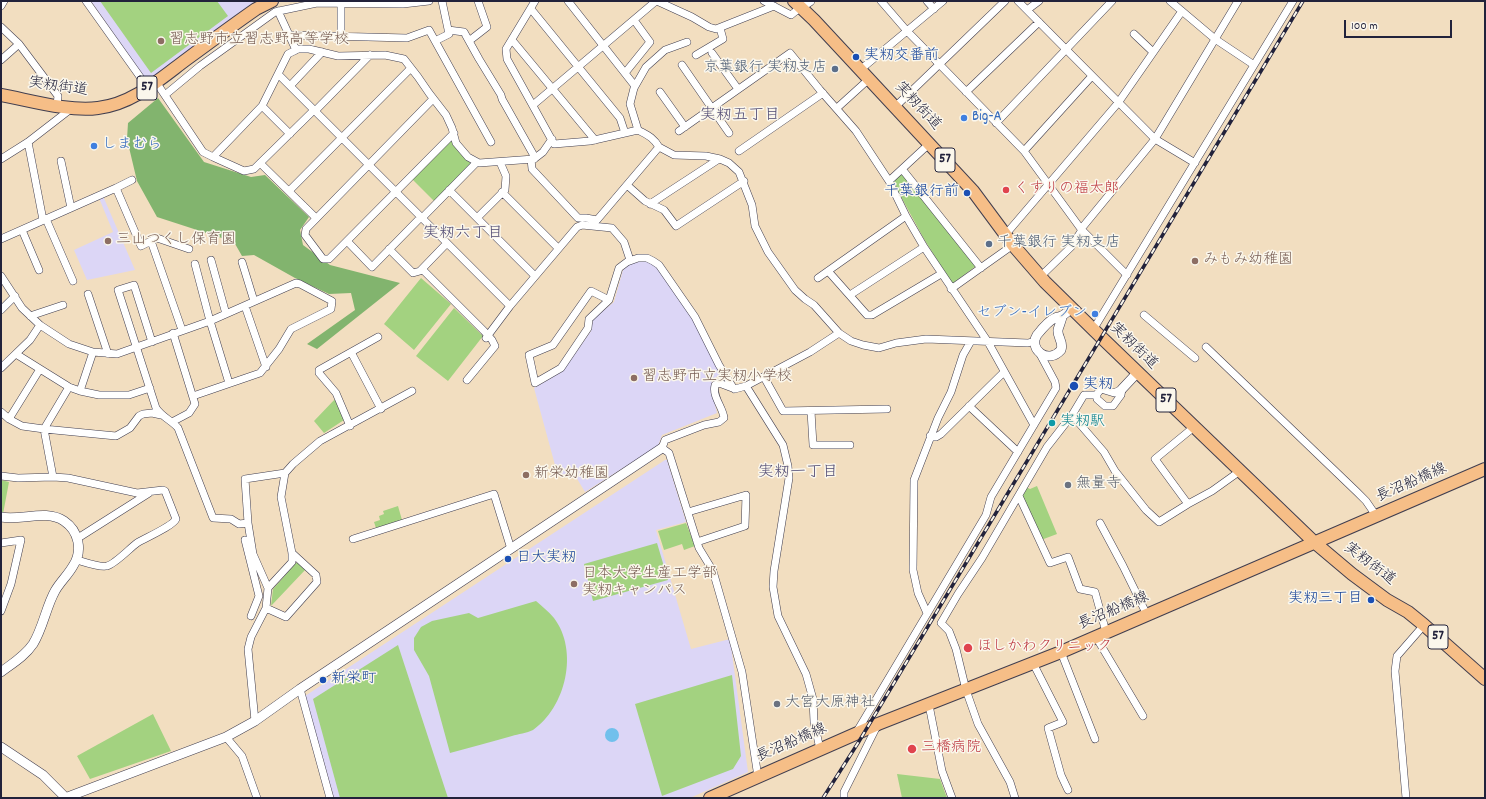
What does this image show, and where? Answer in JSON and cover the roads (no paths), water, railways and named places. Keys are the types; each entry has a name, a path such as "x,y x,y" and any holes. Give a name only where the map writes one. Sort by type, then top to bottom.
{"main road":[{"name":"実籾街道","path":"802,3 869,80 973,191 1067,312 1093,330 1314,542 1352,574 1387,600 1408,612 1485,679"},
{"name":"実籾街道","path":"1,95 73,108 97,108 118,104 152,85 256,9 275,6"},
{"name":"長沼船橋線","path":"710,798 878,724 1061,652 1314,542 1377,517 1485,470"}],"street":[{"path":"1,6 4,1"},
{"path":"86,1 152,85 165,95 203,152 244,170 254,169 315,111 370,55"},
{"path":"165,95 275,6 317,3 403,4 429,1"},
{"path":"435,41 449,34 442,1"},
{"path":"469,41 487,27 478,1"},
{"path":"535,1 506,49 507,59 554,144 595,140 638,130 656,141 659,147 674,154 706,156 729,163 739,172 744,181 752,205 755,226 768,252 795,290 804,299 814,304 839,333 863,346 879,348 896,343 926,339 1028,343 1035,341"},
{"path":"568,1 635,86"},
{"path":"533,105 657,1 716,29 774,6"},
{"path":"764,1 791,15 802,3"},
{"path":"881,1 907,31 1024,151 1082,230 1127,275"},
{"path":"927,1 934,9"},
{"path":"860,70 943,1"},
{"path":"895,107 1005,1"},
{"path":"1018,1 1155,139 1195,163"},
{"path":"1027,10 1039,1"},
{"path":"996,123 1112,1"},
{"path":"1170,1 1216,38 1254,65"},
{"path":"1040,277 1071,247 1082,230 1155,139 1238,1"},
{"path":"1093,330 1293,1"},
{"path":"341,3 341,36"},
{"path":"275,6 296,50"},
{"path":"531,9 620,118 625,133"},
{"path":"951,289 981,268 1010,240 1048,185 1118,103 1182,11"},
{"path":"626,73 650,42 634,20"},
{"path":"966,92 1039,22"},
{"path":"1,27 19,44 58,96 57,105"},
{"path":"696,55 723,39 720,28"},
{"path":"289,35 407,38 429,30 491,142"},
{"path":"448,30 464,32 533,154 532,169 582,222 612,228 624,242 630,260"},
{"path":"1134,34 1153,52"},
{"path":"512,40 595,140"},
{"path":"638,130 630,104 635,86 646,67 666,50 687,42"},
{"path":"1,60 19,44"},
{"path":"213,157 262,106 279,75 288,54 296,50 309,49 338,56 370,55 404,59 446,115 454,133 456,143 468,157 477,162 483,163 532,159 543,152 552,139"},
{"path":"290,86 322,52"},
{"path":"712,53 738,89"},
{"path":"660,92 682,129 790,53 856,131 889,181 906,216 924,247 988,342 1034,425"},
{"path":"682,65 729,133"},
{"path":"288,191 411,68"},
{"path":"279,75 510,306"},
{"path":"1024,151 1092,76"},
{"path":"837,108 869,80"},
{"path":"739,151 823,93"},
{"path":"433,99 306,229 305,235 323,259 329,259 454,133"},
{"path":"262,106 290,134"},
{"path":"1,159 28,142 73,108"},
{"path":"28,142 44,219 74,281"},
{"path":"889,181 930,144"},
{"path":"487,337 510,306 573,231 582,222 599,219 659,147"},
{"path":"650,204 719,159"},
{"path":"60,161 71,208"},
{"path":"347,241 372,267 477,162"},
{"path":"476,218 505,190 506,176 500,162"},
{"path":"260,163 316,218"},
{"path":"902,169 981,268"},
{"path":"1,239 132,180"},
{"path":"627,185 645,201 664,210 676,226 744,181"},
{"path":"116,188 141,246 157,238 189,249"},
{"path":"449,190 535,276"},
{"path":"502,192 558,248"},
{"path":"818,278 906,216"},
{"path":"22,230 39,270"},
{"path":"152,241 182,330"},
{"path":"389,249 413,273 420,272 447,243"},
{"path":"850,295 924,247"},
{"path":"609,300 591,290 553,345 529,355 536,383 561,368 588,328 589,319 609,300 619,268 630,260 647,258 659,265 695,316 719,365 735,389"},
{"path":"211,260 226,314"},
{"path":"242,262 254,301"},
{"path":"195,264 210,321 229,383"},
{"path":"422,269 495,346 467,380"},
{"path":"828,271 867,315 872,315 941,274"},
{"path":"1,276 22,308 40,325 69,344 93,352 108,354 117,354 136,348 173,333 210,321 296,283 332,301 331,309 291,329 266,367 260,373 193,396"},
{"path":"152,342 134,285 118,290 156,408 161,415"},
{"path":"88,294 108,354"},
{"path":"1,310 15,296"},
{"path":"30,316 63,306"},
{"path":"245,306 266,367"},
{"path":"855,734 986,515 991,497 1056,388 1035,341 1037,336 1054,318 1067,312"},
{"path":"1040,354 1049,357 1061,350 1062,342 1058,329 1067,312"},
{"path":"1144,315 1195,358"},
{"path":"1,368 30,340 40,325"},
{"path":"172,422 189,413 195,404 173,333"},
{"path":"1,747 43,776 66,798 226,737 255,721 300,689 662,448 665,440 704,425 719,422 724,418 724,412 720,406 714,389 715,385 719,383 735,389 746,386 810,352 839,333"},
{"path":"350,426 336,393 319,373 319,370 378,338"},
{"path":"928,613 918,593 913,570 914,480 930,436 951,392 963,355 970,341"},
{"path":"1206,346 1366,501 1377,517"},
{"path":"80,391 93,352"},
{"path":"352,352 381,409"},
{"path":"16,354 69,388 80,391 99,395 129,395 150,388"},
{"path":"9,419 40,369"},
{"path":"930,436 936,437 941,434 1004,372"},
{"path":"1096,395 1101,389 1114,393 1122,389 1137,373"},
{"path":"764,377 783,411 887,409"},
{"path":"746,386 783,445 788,466 789,478 774,571 773,587 778,616 806,674 813,699 814,722 820,749"},
{"path":"53,477 44,430 69,388"},
{"path":"1096,395 1097,398 1106,406 1113,406 1121,396 1122,389"},
{"path":"268,588 292,562 292,553 281,497 285,473 293,464 320,441 412,391"},
{"path":"1015,798 1010,782 978,724 966,690 956,649 949,631 941,623 982,558 1048,447 1072,416 1084,394 1096,395"},
{"path":"969,406 1018,452"},
{"path":"811,411 813,445 850,445"},
{"path":"1,412 9,419 22,426 44,430 116,436 130,428 139,416 143,414 152,413 161,415 178,428 214,518 231,519 240,524 248,523"},
{"path":"1072,416 1104,452 1115,471 1146,510 1159,522 1212,491 1240,471"},
{"path":"1188,504 1155,459 1194,427"},
{"path":"662,448 669,453 699,548 713,571 742,672 758,777"},
{"path":"255,721 248,649 251,637 266,608 268,588 253,554 248,523 245,479 285,473"},
{"path":"1,476 18,478 53,477 80,480 137,493 150,493 163,490 165,492 176,519 174,523 151,534 106,567 76,560"},
{"path":"78,538 150,493"},
{"path":"353,539 494,494 511,549"},
{"path":"688,512 746,495 745,526 697,542"},
{"path":"1019,496 1050,563 1068,557 1080,589 1095,592 1101,634 1143,716"},
{"path":"1,517 55,517 61,519 70,526 78,538 76,560 56,590 33,644 22,657 1,672"},
{"path":"1100,523 1147,615"},
{"path":"1,543 21,540 11,584 1,611"},
{"path":"245,540 259,596 251,616"},
{"path":"266,608 286,618 317,582 316,575 292,553"},
{"path":"1406,798 1395,672 1397,656 1424,625"},
{"path":"1061,652 1095,739"},
{"path":"1033,663 1063,722 1048,728 1061,775 1068,790"},
{"path":"300,689 330,798"},
{"path":"929,705 942,771 952,798"},
{"path":"844,798 844,792 878,724"},
{"path":"226,737 242,756 257,798"}],"water":[{"path":"612,728 617,730 619,735 617,740 612,742 607,740 605,735 607,730"}],"railway":[{"path":"823,798 858,743 1303,1"}],"place":[{"name":"習志野市立習志野高等学校","path":"161,41"},
{"name":"実籾交番前","path":"856,57"},
{"name":"京葉銀行 実籾支店","path":"835,69"},
{"name":"Big-A","path":"964,118"},
{"name":"しまむら","path":"94,146"},
{"name":"くすりの福太郎","path":"1006,190"},
{"name":"千葉銀行前","path":"967,193"},
{"name":"三山つくし保育園","path":"108,241"},
{"name":"千葉銀行 実籾支店","path":"989,244"},
{"name":"みもみ幼稚園","path":"1195,261"},
{"name":"セブン-イレブン","path":"1095,314"},
{"name":"習志野市立実籾小学校","path":"634,378"},
{"name":"実籾","path":"1074,386"},
{"name":"実籾駅","path":"1052,423"},
{"name":"新栄幼稚園","path":"526,475"},
{"name":"無量寺","path":"1068,485"},
{"name":"日大実籾","path":"508,559"},
{"name":"日本大学生産工学部 実籾キャンパス","path":"574,584"},
{"name":"実籾三丁目","path":"1371,600"},
{"name":"ほしかわクリニック","path":"968,648"},
{"name":"新栄町","path":"323,680"},
{"name":"大宮大原神社","path":"777,704"},
{"name":"三橋病院","path":"912,749"}],"district":[{"name":"実籾五丁目","path":"740,117"},
{"name":"実籾六丁目","path":"463,235"},
{"name":"実籾一丁目","path":"798,474"}]}
